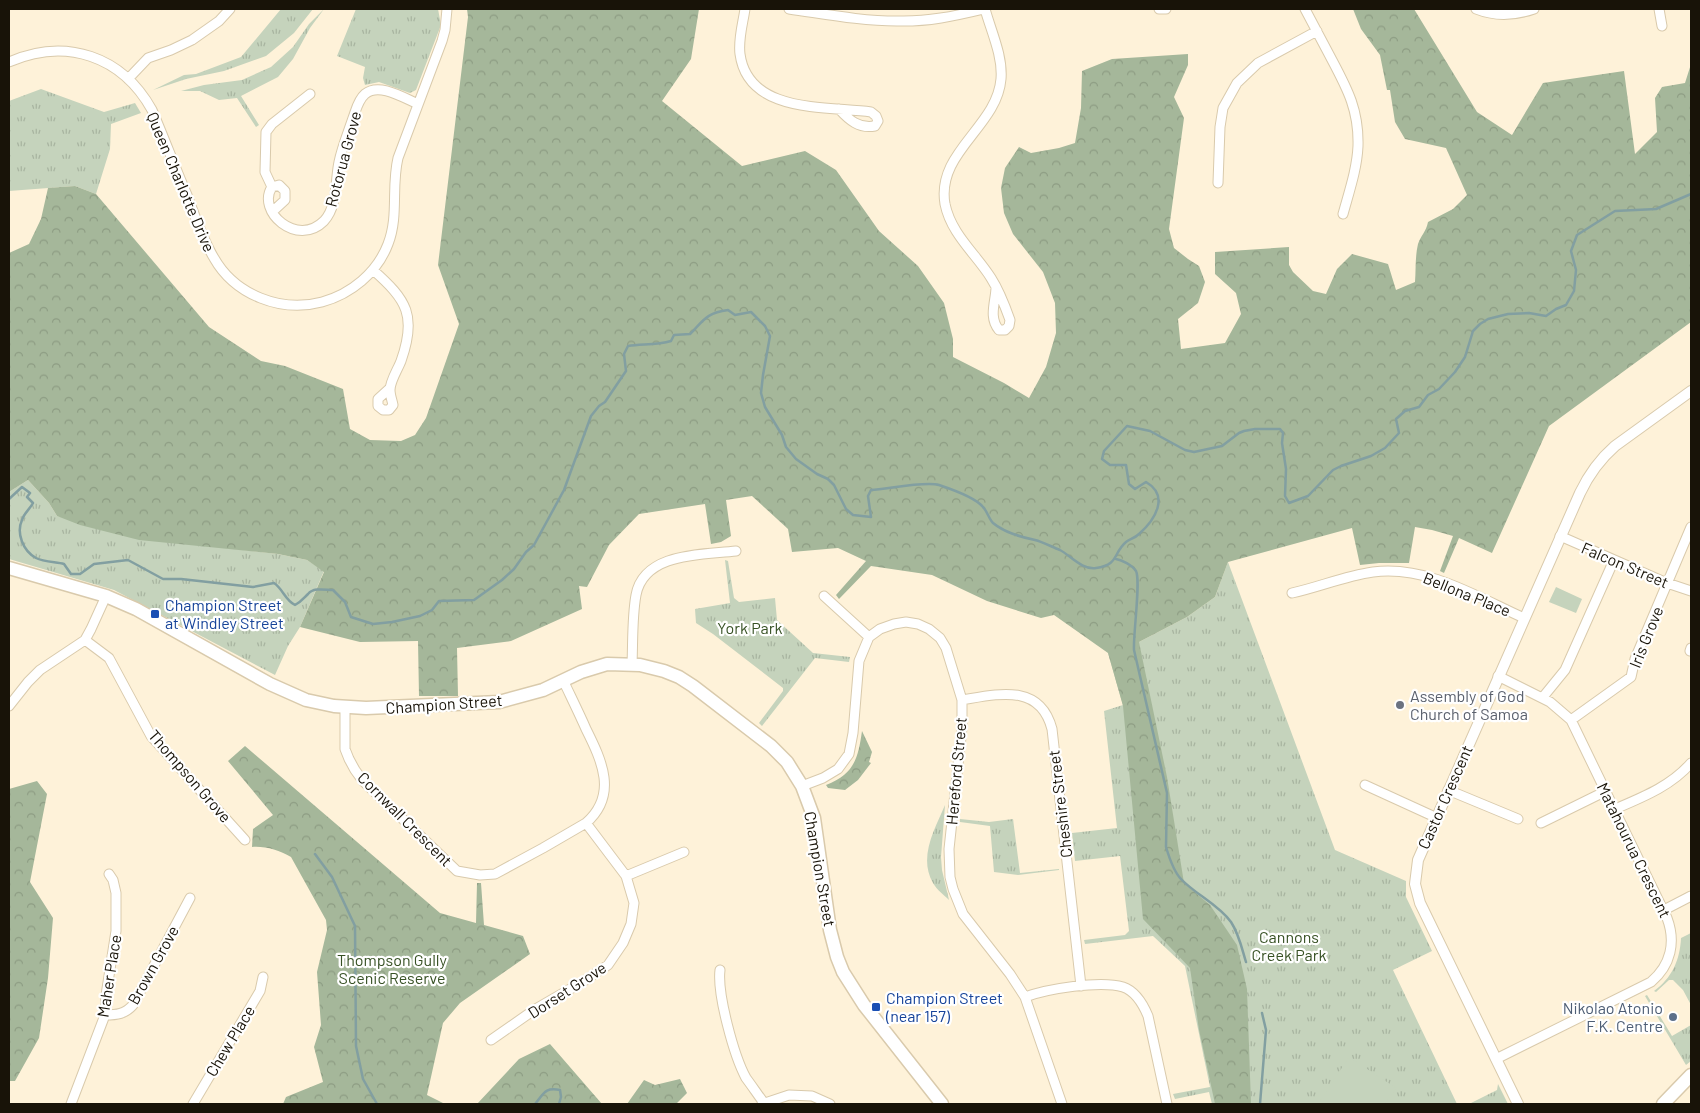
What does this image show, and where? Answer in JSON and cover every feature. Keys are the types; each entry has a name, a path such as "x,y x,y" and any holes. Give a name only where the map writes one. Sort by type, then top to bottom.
{"main road":[{"name":"Champion Street","path":"9,568 106,596 136,609 290,694 306,700 345,708 499,702 543,690 563,680 607,664 647,666 671,673 693,686 771,746 787,762 802,786 814,818 830,930 843,972 864,1005 942,1104"},
{"path":"1662,1104 1691,1075"}],"street":[{"path":"128,79 148,58 192,40 219,21 230,9"},
{"name":"Queen Charlotte Drive","path":"9,62 40,52 71,52 100,60 128,79 143,95 152,110 207,244 218,264 232,280 265,300 284,304 316,304 343,294 355,287 373,270 383,255 392,234 395,211 394,183 396,166 445,30 447,9"},
{"path":"745,9 740,55 747,74 758,88 771,97 789,103 839,109"},
{"path":"790,9 869,20 896,21 938,19 984,9 1002,65 1000,89 989,113 956,156 950,167 946,185 945,204 956,230 996,287"},
{"path":"1159,9 1166,9"},
{"path":"1305,9 1348,89 1358,128 1358,148 1354,172 1343,214"},
{"path":"1476,9 1492,14 1506,15 1518,14 1534,9"},
{"path":"1659,9 1662,26"},
{"path":"1218,183 1220,127 1223,108 1237,83 1258,63 1317,31"},
{"name":"Rotorua Grove","path":"272,212 287,228 300,230 307,230 317,226 328,217 333,205 342,150 358,104 367,92 379,90 418,104"},
{"path":"272,187 279,185 283,188 285,196 282,204 272,212 269,196 272,187 265,172 266,132 272,124 310,94"},
{"path":"373,270 397,292 405,306 408,319 408,340 390,388"},
{"name":"Castor Crescent","path":"1518,1104 1424,912 1415,884 1418,860 1584,484 1604,456 1691,391"},
{"name":"Iris Grove","path":"1570,720 1631,676 1635,659 1691,527"},
{"name":"Falcon Street","path":"1560,536 1667,583 1691,591"},
{"path":"632,664 636,594 646,574 657,565 674,559 736,551"},
{"path":"1543,697 1565,670 1614,560"},
{"name":"Bellona Place","path":"1292,593 1360,574 1400,571 1441,581 1524,618"},
{"path":"9,706 40,670 85,640 106,596"},
{"path":"802,786 823,778 838,769 848,754 853,733 860,660 869,637 824,596"},
{"name":"Hereford Street","path":"869,637 880,629 906,622 930,629 940,638 946,648 962,700 962,728 949,849 950,876 955,896 963,914 1010,974 1025,997 1062,1104"},
{"name":"Thompson Grove","path":"85,640 109,658 151,736 245,840"},
{"name":"Matahourua Crescent","path":"1496,1059 1639,988 1655,978 1664,968 1671,948 1671,932 1664,910 1570,720 1556,706 1543,697 1498,676"},
{"name":"Cornwall Crescent","path":"345,708 344,729 346,749 349,760 364,781 457,871 480,875 495,874 586,823 595,815 602,801 605,786 604,772 599,756 563,680"},
{"name":"Cheshire Street","path":"962,700 1002,693 1020,695 1043,708 1049,719 1052,729 1081,986"},
{"path":"1615,809 1664,786 1677,777 1691,763"},
{"path":"1365,785 1436,817"},
{"path":"1448,790 1518,819"},
{"path":"1541,823 1606,791"},
{"name":"Dorset Grove","path":"491,1040 534,1010 608,965 631,924 634,903 626,876 586,823"},
{"path":"626,876 684,852"},
{"name":"Maher Place","path":"71,1104 105,1015 106,995 116,930 116,893 113,880 109,874"},
{"path":"1664,910 1691,896"},
{"name":"Brown Grove","path":"105,1015 128,1011 133,1005 190,898"},
{"path":"720,970 719,980 736,1053 746,1077 763,1104 789,1094 812,1096 830,1104"},
{"name":"Chew Place","path":"193,1104 260,991 264,977"},
{"path":"1025,997 1049,990 1107,985 1124,987 1136,996 1143,1004 1148,1016 1167,1104"}],"green space":[{"path":"281,9 313,9 294,33 266,56 224,71 186,79 153,90 184,75 196,74 241,57"},
{"path":"324,9 310,28 293,59 278,77 241,96 259,125 256,127 237,98 219,100 200,91 181,91 204,85 242,80 271,67 293,47 309,24"},
{"path":"356,9 438,9 441,25 416,90 410,93 379,82 365,85 363,78 365,67 337,56"},
{"path":"467,9 699,9 691,59 662,101 742,166 805,151 836,170 879,231 918,266 944,303 953,339 953,357 1029,398 1046,367 1056,333 1055,303 1043,272 1013,234 1004,213 1001,188 1005,168 1019,147 1031,153 1075,143 1081,108 1082,71 1112,59 1188,54 1188,65 1174,97 1184,118 1169,229 1174,248 1199,266 1205,282 1198,303 1178,319 1181,349 1225,343 1241,314 1236,293 1215,274 1215,252 1289,247 1289,265 1293,272 1313,291 1326,294 1337,269 1352,254 1388,264 1396,290 1415,282 1418,244 1428,222 1453,209 1467,195 1446,148 1405,139 1395,122 1390,90 1387,90 1380,55 1361,29 1353,9 1414,9 1477,112 1512,135 1543,83 1624,71 1635,154 1657,132 1655,98 1662,87 1685,83 1691,64 1691,322 1549,426 1492,553 1459,538 1444,573 1440,571 1453,536 1415,527 1409,563 1360,565 1352,528 1228,562 1215,597 1187,617 1139,642 1167,777 1184,883 1210,905 1237,945 1247,989 1251,1104 1215,1104 1199,1030 1190,968 1143,919 1123,706 1108,653 1054,615 1041,618 987,601 932,575 871,566 839,599 836,595 866,561 838,548 792,552 788,529 752,496 726,500 731,536 721,542 711,544 705,504 639,514 609,545 587,587 579,586 582,609 511,641 457,648 458,696 419,696 418,641 360,642 300,627 324,572 307,560 278,554 139,540 80,525 57,516 49,503 28,480 9,492 9,253 29,244 41,219 48,188 75,186 96,194 209,327 261,361 285,366 343,389 350,429 370,440 401,441 415,435 426,418 459,324 438,265 468,17"},
{"path":"41,89 104,112 135,103 141,113 111,124 110,149 96,194 75,186 9,191 9,101"},
{"path":"28,480 49,503 57,516 218,547 278,554 307,560 324,571 300,627 288,646 275,675 114,590 9,559 9,492"},
{"name":"York Park","path":"725,560 728,561 734,598 739,602 775,598 777,620 813,653 850,657 849,662 815,658 762,726 759,723 783,691 783,688 696,623 695,609 730,603"},
{"name":"Cannons Creek Park","path":"1228,562 1335,850 1406,881 1406,897 1432,951 1393,970 1457,1104 1212,1104 1209,1092 1175,1099 1173,1094 1210,1087 1185,966 1153,936 1085,944 1084,940 1125,935 1129,931 1120,856 1075,861 1072,833 1117,828 1104,711 1123,705 1108,653 1139,642 1187,617 1215,597"},
{"path":"1556,587 1582,599 1576,613 1549,602"},
{"path":"862,731 872,752 869,762 871,763 858,780 845,790 828,788 826,785 843,776 853,764 859,750"},
{"name":"Thompson Gully Scenic Reserve","path":"245,746 440,913 476,923 477,883 481,883 484,925 523,936 530,954 460,1003 443,1023 427,1095 445,1104 283,1104 286,1097 323,1082 314,1047 321,1025 317,972 327,930 326,920 291,857 272,849 252,847 253,829 273,815 228,761"},
{"path":"37,781 47,794 30,882 53,918 48,978 39,1038 15,1081 9,1081 9,789"},
{"path":"945,805 941,857 949,900 933,883 927,863 933,833"},
{"path":"960,819 989,822 1013,819 1020,873 1059,870 1018,875 994,872 990,826 960,822"},
{"path":"1691,933 1691,1005 1683,990 1673,980 1669,980 1656,992 1654,991 1666,980 1674,968 1679,954 1681,938"},
{"path":"1647,995 1672,1036 1691,1025 1691,1061 1686,1065 1645,996"},
{"path":"550,1044 602,1104 477,1104 519,1059"},
{"path":"1349,1057 1396,1088 1385,1104 1318,1104"},
{"path":"680,1079 687,1093 676,1104 627,1104 644,1080 655,1085"},
{"path":"1498,1084 1508,1104 1469,1104 1497,1090"}],"waterway":[{"path":"9,499 22,487 30,493 27,497 33,503 24,515 20,525 20,536 24,546 36,558 64,564 71,574 80,574 94,564 128,560 163,579 181,579 253,587 274,583 295,605 313,590 333,590 345,602 351,617 373,624 420,616 432,610 439,601 474,600 502,580 534,545 564,490 591,416 605,402 626,371 624,354 628,346 671,341 674,335 690,334 710,315 728,310 735,315 751,312 765,326 770,336 761,393 765,407 782,435 786,447 796,459 817,474 828,479 834,485 846,509 853,515 871,517 868,496 871,490 916,485 939,485 979,503 993,523 1008,532 1044,543 1060,550 1081,565 1096,568 1109,564 1122,546 1145,528 1158,508 1159,501 1153,488 1146,482 1135,489 1129,484 1126,465 1110,465 1102,459 1104,451 1127,426 1150,431 1185,450 1194,452 1222,446 1244,431 1280,429 1283,433 1282,443 1286,469 1285,496 1289,503 1308,496 1333,470 1371,456 1385,448 1399,433 1396,419 1405,411 1419,407 1428,395 1439,389 1455,372 1465,357 1473,331 1480,324 1488,319 1508,314 1529,313 1546,316 1566,305 1574,291 1576,270 1571,251 1577,235 1615,211 1656,209 1691,194"},
{"path":"1116,559 1124,562 1136,571 1137,596 1134,650 1167,793 1167,851 1178,876 1220,910 1231,922 1246,962"},
{"path":"315,854 332,877 355,926 356,1046 363,1079 377,1104"},
{"path":"1260,1104 1266,1030 1262,1013"},
{"path":"535,1104 547,1090 555,1089 560,1090 559,1104"}],"place":[{"name":"Champion Street at Windley Street","path":"155,614"},
{"name":"Assembly of God Church of Samoa","path":"1400,705"},
{"name":"Champion Street (near 157)","path":"876,1007"},
{"name":"Nikolao Atonio F.K. Centre","path":"1673,1017"}]}
